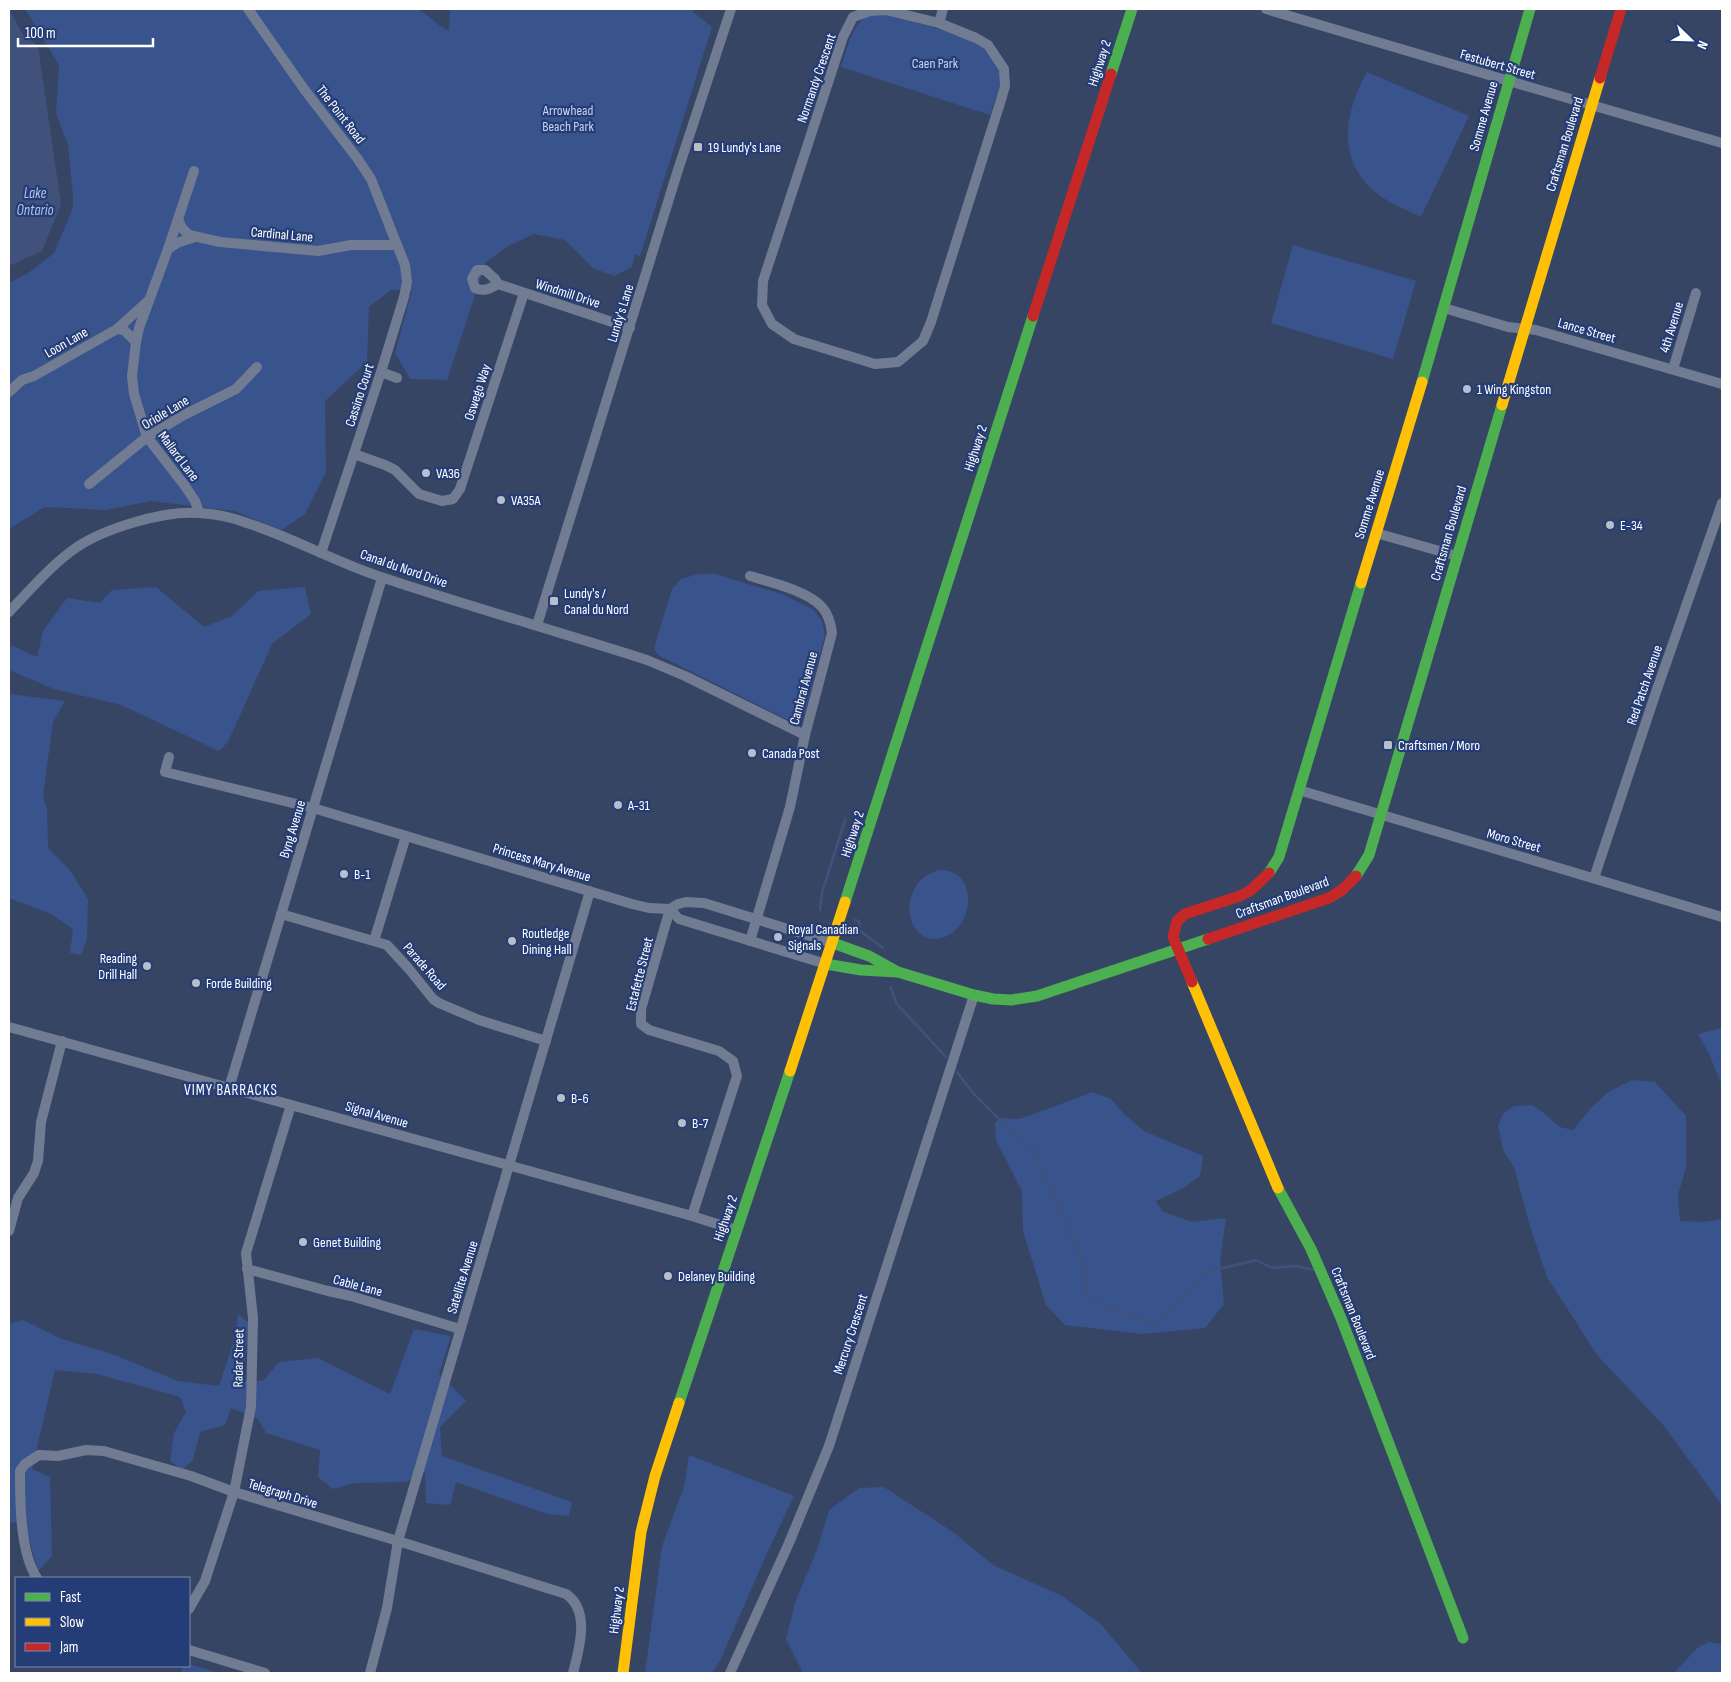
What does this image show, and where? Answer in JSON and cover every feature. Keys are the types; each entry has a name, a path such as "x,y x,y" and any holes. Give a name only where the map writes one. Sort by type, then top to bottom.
{"street":[{"name":"The Point Road","path":"248,9 304,89 371,179 397,244"},
{"name":"Lundy's Lane","path":"537,625 680,164 731,9"},
{"path":"938,23 943,9"},
{"name":"Highway 2","path":"623,1673 641,1532 655,1476 833,943 1132,9"},
{"name":"Festubert Street","path":"1266,9 1509,82 1722,143"},
{"name":"Somme Avenue","path":"1178,950 1174,937 1175,923 1178,918 1184,914 1243,895 1257,887 1266,879 1279,857 1444,308 1530,9"},
{"name":"Craftsman Boulevard","path":"833,943 869,956 898,972 974,995 1012,1000 1037,996 1178,950 1329,898 1349,884 1364,865 1369,854 1524,328 1621,9"},
{"name":"Normandy Crescent","path":"870,10 886,10 938,23 976,38 988,45 1004,69 1005,86 933,316 923,341 898,362 875,364 794,339 772,324 762,305 763,281 843,36 853,17 870,10"},
{"name":"Mallard Lane","path":"194,171 149,299 136,342 132,376 134,394 147,438 185,486 195,501 198,512"},
{"path":"178,219 183,230 195,237"},
{"name":"Cardinal Lane","path":"195,237 220,242 318,251 351,245 397,244"},
{"path":"168,249 195,237"},
{"name":"Cassino Court","path":"321,553 404,297 407,282 405,265 397,244"},
{"name":"Windmill Drive","path":"498,284 630,328"},
{"name":"Oswego Way","path":"354,454 395,470 419,494 442,501 453,499 460,489 524,293"},
{"name":"4th Avenue","path":"1673,369 1696,293"},
{"name":"Mallard Lane","path":"116,329 149,299"},
{"name":"Lance Street","path":"1444,308 1508,327 1536,330 1722,384"},
{"path":"116,329 124,330 136,342"},
{"name":"Loon Lane","path":"9,392 22,380 34,376 116,329"},
{"name":"Oriole Lane","path":"89,484 147,438 184,415 236,389 257,367"},
{"path":"381,372 397,378"},
{"name":"Red Patch Avenue","path":"1594,878 1654,695 1722,503"},
{"name":"Canal du Nord Drive","path":"9,612 55,565 91,539 111,530 148,519 198,512 218,515 248,523 382,578 656,663 805,735"},
{"path":"1376,533 1457,556"},
{"name":"Cambrai Avenue","path":"750,576 794,590 814,600 823,608 831,624 831,640 805,735 790,806 750,941"},
{"name":"Byng Avenue","path":"230,1088 382,578"},
{"name":"Princess Mary Avenue","path":"169,757 165,772 313,808 632,904 649,908 670,909 686,902 704,903 833,943"},
{"name":"Moro Street","path":"1299,790 1380,816 1722,917"},
{"path":"374,941 406,836"},
{"name":"Satellite Avenue","path":"370,1673 387,1608 398,1541 590,891"},
{"name":"Princess Mary Avenue","path":"670,909 679,919 826,964"},
{"name":"Estafette Street","path":"670,909 641,1009 641,1024 649,1030 719,1051 733,1061 737,1076 692,1216"},
{"name":"Parade Road","path":"281,914 387,946 392,949 433,999 439,1003 479,1020 546,1041"},
{"name":"Craftsman Boulevard","path":"1178,950 1277,1186 1311,1249 1341,1318 1463,1638"},
{"name":"Craftsman Boulevard","path":"826,964 850,970 898,972"},
{"name":"Mercury Crescent","path":"730,1673 789,1543 829,1446 974,995"},
{"name":"Signal Avenue","path":"9,1027 291,1104 736,1230"},
{"path":"9,1231 18,1198 34,1173 38,1161 41,1122 62,1041"},
{"name":"Radar Street","path":"190,1607 205,1581 234,1492 251,1407 253,1318 246,1253 291,1104"},
{"name":"Cable Lane","path":"248,1269 328,1292 351,1296 460,1329"},
{"name":"Telegraph Drive","path":"38,1577 27,1555 20,1472 25,1464 39,1455 58,1456 86,1450 104,1451 191,1476 234,1492 562,1593 570,1597 578,1608 580,1618 581,1639 574,1673"},
{"path":"190,1650 265,1673"}],"green space":[{"name":"Arrowhead Beach Park","path":"25,9 416,9 449,31 450,9 692,9 712,27 640,256 635,254 632,267 614,276 593,268 565,240 534,234 508,246 486,262 447,380 410,379 395,353 412,291 391,290 369,307 367,362 325,401 326,472 305,514 281,530 234,511 151,501 106,510 45,507 9,529 9,283 27,274 54,253 73,208 68,145 56,113 59,65"},
{"name":"Caen Park","path":"884,13 949,32 985,47 996,56 1002,80 990,115 841,67 851,36 860,22 872,14"},
{"path":"1367,72 1469,116 1421,217 1379,195 1362,178 1354,164 1349,149 1350,118 1353,103"},
{"path":"1293,245 1416,281 1393,359 1271,323"},
{"path":"698,574 715,574 782,594 814,610 822,621 825,635 805,712 799,720 790,721 658,655 655,645 672,589 681,579"},
{"path":"156,587 204,627 232,616 258,591 305,587 311,614 272,644 228,742 219,751 121,705 54,689 9,670 9,646 11,645 37,657 43,631 67,598 100,603 112,590"},
{"path":"9,694 65,701 53,722 43,796 47,810 48,848 69,869 88,899 87,939 81,955 70,953 73,929 51,914 9,898"},
{"path":"938,870 952,872 961,879 967,889 968,902 966,915 959,926 949,935 934,939 924,936 912,923 910,900 921,880"},
{"path":"1722,1028 1722,1085 1698,1034"},
{"path":"1632,1080 1655,1082 1686,1116 1686,1168 1678,1195 1680,1221 1703,1222 1722,1219 1722,1505 1664,1426 1597,1355 1547,1277 1529,1223 1514,1167 1503,1150 1498,1126 1503,1114 1514,1106 1532,1105 1560,1127 1573,1130 1591,1108 1608,1092"},
{"path":"1093,1092 1111,1099 1125,1115 1144,1131 1203,1156 1200,1176 1184,1188 1156,1201 1162,1211 1192,1222 1226,1218 1220,1261 1224,1304 1205,1328 1142,1334 1065,1325 1046,1305 1023,1231 1022,1191 996,1140 995,1122 1002,1118 1020,1119"},
{"path":"238,1314 248,1322 243,1381 263,1381 279,1362 318,1358 390,1394 414,1329 451,1336 439,1374 466,1401 440,1427 442,1456 572,1502 569,1516 547,1514 456,1482 450,1505 426,1503 425,1472 406,1482 355,1483 333,1489 318,1477 320,1450 266,1433 258,1419 231,1408 225,1425 200,1432 193,1460 182,1470 170,1461 174,1433 186,1412 180,1397 97,1374 55,1370 32,1469 50,1477 52,1556 38,1571 25,1524 9,1522 9,1324 23,1320 62,1339 115,1355 178,1381 219,1386 234,1341"},
{"path":"689,1455 794,1496 720,1661 712,1673 645,1673 662,1546 684,1487"},
{"path":"884,1487 953,1532 993,1565 1060,1595 1100,1623 1142,1673 803,1673 786,1639 795,1603 818,1547 829,1510 859,1488"},
{"path":"1709,1642 1722,1644 1722,1673 1674,1673 1697,1648"},
{"path":"190,1664 219,1673 181,1673 183,1667 190,1667"}],"water":[{"name":"Lake Ontario","path":"9,9 23,35 38,46 61,204 42,251 9,266"}],"waterway":[{"path":"820,910 822,893 845,820"},
{"path":"855,920 859,921 859,930 883,948"},
{"path":"891,987 896,1003 946,1057"},
{"path":"957,1072 973,1093 1011,1131 1033,1148 1086,1269 1087,1299 1156,1323 1204,1273 1256,1260 1272,1268 1295,1266 1314,1270"}],"traffic: fast":[{"path":"1111,74 1132,9"},
{"path":"1422,382 1530,9"},
{"path":"845,902 1033,316"},
{"path":"1356,876 1369,855 1502,405"},
{"path":"1269,873 1279,857 1361,583"},
{"path":"833,943 869,956 898,972 974,995 1011,1000 1037,996 1208,939"},
{"path":"826,964 861,970 897,972"},
{"path":"679,1403 790,1071"},
{"path":"1278,1188 1311,1249 1341,1318 1463,1638"}],"traffic: slow":[{"path":"1502,405 1600,78"},
{"path":"1361,583 1422,382"},
{"path":"790,1071 845,902"},
{"path":"1192,982 1278,1188"},
{"path":"623,1673 641,1532 655,1476 679,1403"}],"traffic: jam":[{"path":"1600,78 1621,9"},
{"path":"1033,316 1111,74"},
{"path":"1192,982 1173,937 1177,921 1185,914 1240,896 1251,890 1269,873"},
{"path":"1208,939 1329,898 1342,890 1356,876"}],"place":[{"name":"19 Lundy's Lane","path":"698,147"},
{"name":"1 Wing Kingston","path":"1467,389"},
{"name":"VA36","path":"426,473"},
{"name":"VA35A","path":"501,500"},
{"name":"E-34","path":"1610,525"},
{"name":"Lundy's / Canal du Nord","path":"554,601"},
{"name":"Craftsmen / Moro","path":"1388,745"},
{"name":"Canada Post","path":"752,753"},
{"name":"A-31","path":"618,805"},
{"name":"B-1","path":"344,874"},
{"name":"Royal Canadian Signals","path":"778,937"},
{"name":"Routledge Dining Hall","path":"512,941"},
{"name":"Reading Drill Hall","path":"147,966"},
{"name":"Forde Building","path":"196,983"},
{"name":"B-6","path":"561,1098"},
{"name":"B-7","path":"682,1123"},
{"name":"Genet Building","path":"303,1242"},
{"name":"Delaney Building","path":"668,1276"}],"district":[{"name":"VIMY BARRACKS","path":"231,1090"}]}
